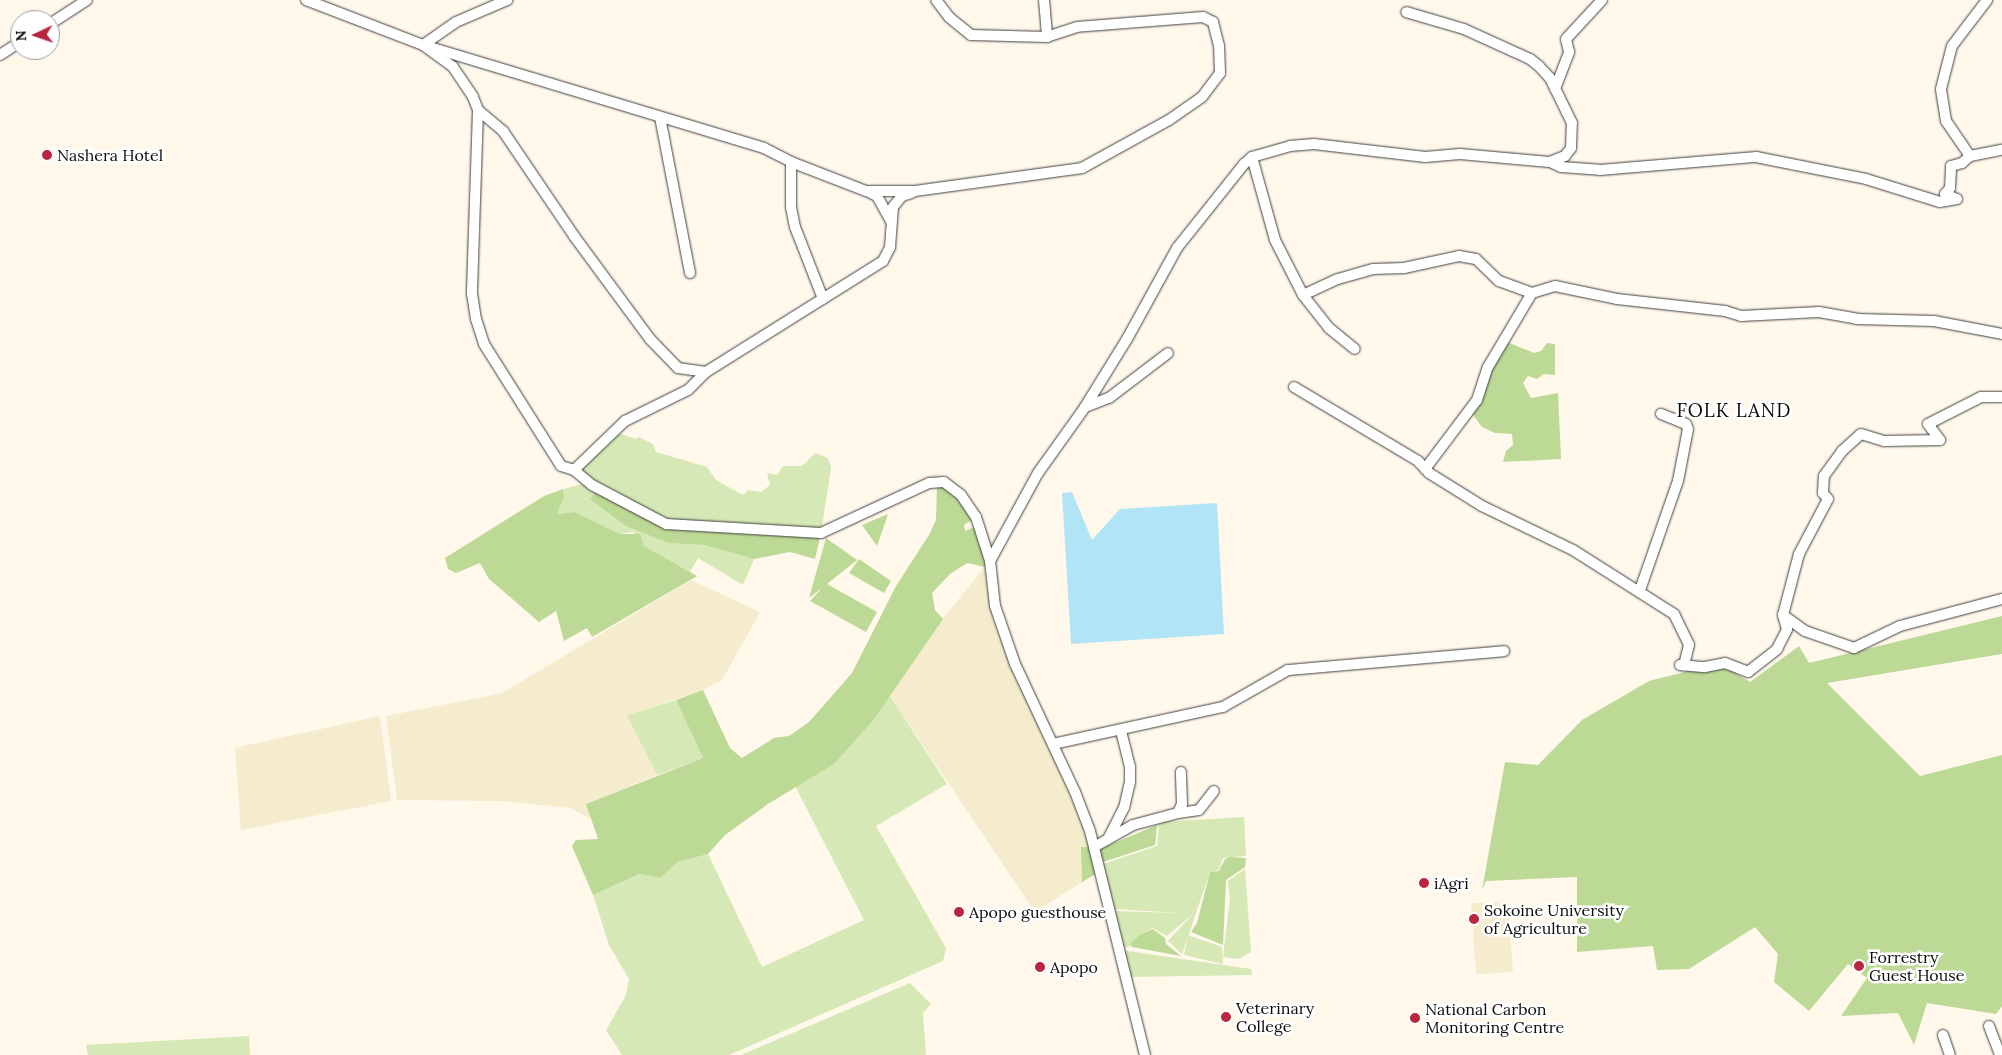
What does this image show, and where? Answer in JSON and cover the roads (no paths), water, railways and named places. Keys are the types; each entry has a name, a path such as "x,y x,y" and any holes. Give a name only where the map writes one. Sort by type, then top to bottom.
{"street":[{"path":"60,18 87,0"},
{"path":"306,0 423,45 764,148 791,162 877,196 891,221"},
{"path":"423,45 456,22 507,0"},
{"path":"866,191 915,191 1082,168 1169,120 1202,97 1220,74 1219,46 1213,22 1203,17 1077,28 1047,37 971,35 949,17 936,0"},
{"path":"1044,0 1047,37"},
{"path":"1555,88 1569,52 1566,39 1602,0"},
{"path":"1970,156 1946,121 1941,88 1952,46 1987,0"},
{"path":"1406,12 1445,21 1530,58 1555,88 1574,132 1571,148 1565,156 1550,162"},
{"path":"423,45 453,67 478,110 503,132 574,236 650,339 678,368 706,372"},
{"path":"478,110 472,294 476,319 484,344 561,466 574,470 592,486 666,524 821,533 929,483 944,482 961,495 976,518 990,561 995,606 1031,704 1053,744 1075,792 1094,847 1145,1055"},
{"path":"660,117 690,273"},
{"path":"990,561 1038,473 1085,407 1127,339 1177,248 1235,173 1252,157 1290,146 1314,144 1425,157 1460,154 1550,162 1561,167 1600,170 1756,157 1866,179 1940,202 1957,199 1945,194 1950,188 1951,166 1962,163 1970,156 2002,150"},
{"path":"1252,157 1275,240 1303,295 1329,328 1355,349"},
{"path":"791,162 790,207 795,227 824,299"},
{"path":"574,470 625,421 668,402 688,390 706,372 884,261 890,247 891,221 894,207 902,196 915,191"},
{"path":"1303,295 1338,279 1373,269 1404,268 1459,256 1476,259 1499,281 1532,293"},
{"path":"1425,469 1477,400 1488,367 1532,293 1538,289 1561,286 1617,299 1725,311 1741,316 1819,312 1857,319 1934,321 2002,334"},
{"path":"1085,407 1109,398 1168,352"},
{"path":"1294,387 1418,461 1425,469 1482,506 1573,550 1640,590 1674,614 1689,645 1682,665 1705,667 1725,663 1748,672 1778,649 1787,629 1783,615 1799,554 1828,499 1823,492 1824,476 1842,451 1861,434 1884,441 1940,440 1928,424 1981,397 2002,397"},
{"path":"1640,590 1673,500 1688,429 1686,424 1661,414"},
{"path":"1783,615 1806,631 1854,648 1900,626 2002,599"},
{"path":"1053,744 1222,707 1288,670 1504,651"},
{"path":"1108,839 1124,808 1130,782 1130,767 1121,730"},
{"path":"1178,812 1182,804 1181,772"},
{"path":"1094,847 1140,823 1178,812 1199,810 1214,791"},
{"path":"1989,1026 2000,1055"},
{"path":"1942,1035 1950,1055"}],"water":[{"path":"1072,492 1092,540 1120,509 1217,503 1224,634 1071,644 1062,493"}],"place":[{"name":"Nashera Hotel","path":"47,155"},
{"name":"iAgri","path":"1424,883"},
{"name":"Apopo guesthouse","path":"959,912"},
{"name":"Sokoine University of Agriculture","path":"1474,919"},
{"name":"Forrestry Guest House","path":"1859,966"},
{"name":"Apopo","path":"1040,967"},
{"name":"Veterinary College","path":"1226,1017"},
{"name":"National Carbon Monitoring Centre","path":"1415,1018"}],"district":[{"name":"FOLK LAND","path":"1734,411"}]}
